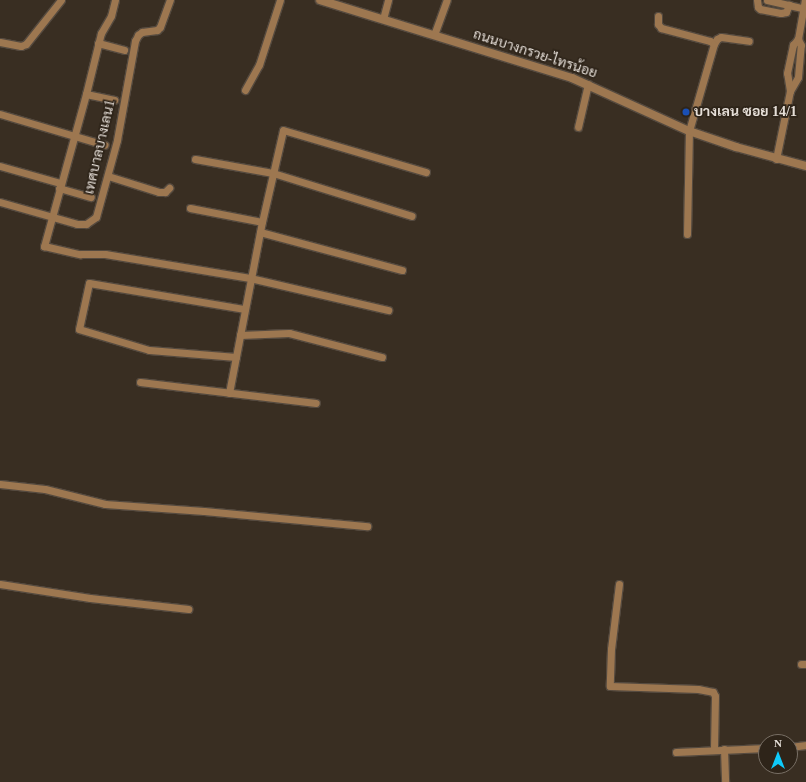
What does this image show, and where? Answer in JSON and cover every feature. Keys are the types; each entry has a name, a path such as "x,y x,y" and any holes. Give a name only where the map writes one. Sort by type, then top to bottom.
{"street":[{"path":"0,42 21,46 26,44 61,0"},
{"path":"115,0 111,16 101,33 98,43 86,94 73,136 44,246 80,254 105,254 250,278 388,310"},
{"name":"เทศบาลบางเลน1","path":"0,202 77,224 91,221 96,217 117,140 135,41 138,35 142,32 157,30 160,27 170,0"},
{"path":"245,90 259,65 280,0"},
{"name":"ถนนบางกรวย-ไทรน้อย","path":"320,0 565,76 588,84 689,131 776,159 806,166"},
{"path":"383,19 388,0"},
{"path":"434,35 447,0"},
{"path":"757,0 758,7 760,9 781,14 786,12 790,5"},
{"path":"767,0 804,8"},
{"path":"790,91 788,74 793,45 798,39 805,0"},
{"path":"658,16 658,24 661,28 710,41 714,44"},
{"path":"687,234 689,131 714,44 717,39 721,37 749,41"},
{"path":"776,159 790,91 798,77 801,46 798,39"},
{"path":"98,43 124,50"},
{"path":"578,127 588,84"},
{"path":"86,94 114,100"},
{"path":"0,114 105,145"},
{"path":"229,393 250,278 283,130 426,172"},
{"path":"195,159 273,173 412,216"},
{"path":"0,166 92,197"},
{"path":"108,176 159,192 165,192 169,188"},
{"path":"190,208 262,222"},
{"path":"260,232 402,270"},
{"path":"236,357 149,350 79,329 89,283 245,309"},
{"path":"240,336 289,334 382,357"},
{"path":"140,382 316,403"},
{"path":"0,484 45,489 105,504 204,511 367,526"},
{"path":"0,584 90,598 188,609"},
{"path":"619,584 611,649 610,686 713,692 715,696 714,750"},
{"path":"676,752 758,748"},
{"path":"724,750 725,782"}],"place":[{"name":"บางเลน ซอย 14/1","path":"686,112"}]}
